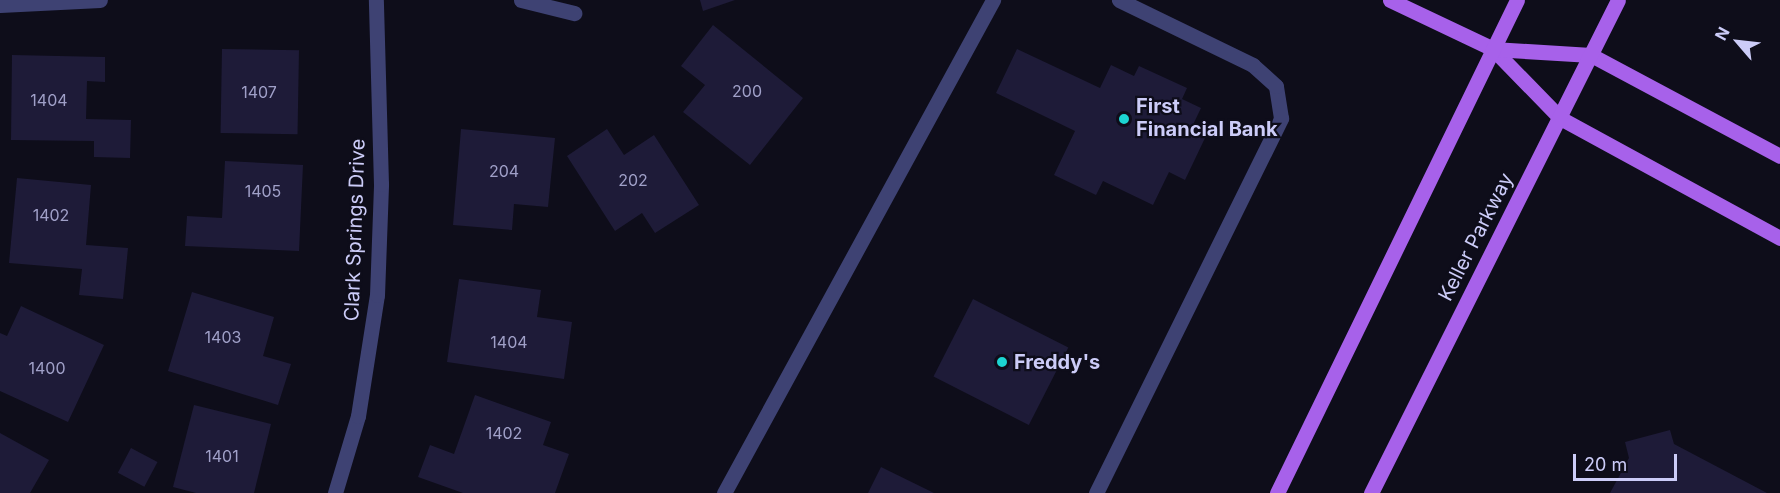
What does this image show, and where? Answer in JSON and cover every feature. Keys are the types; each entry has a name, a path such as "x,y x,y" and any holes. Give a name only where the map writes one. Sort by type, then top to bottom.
{"main road":[{"path":"1390,0 1493,49 1560,118 1780,238"},
{"path":"1277,493 1517,0"},
{"name":"Keller Parkway","path":"1371,493 1618,0"},
{"path":"1493,49 1591,55 1780,156"}],"street":[{"path":"0,5 100,0"},
{"name":"Clark Springs Drive","path":"335,493 358,416 377,296 381,184 376,0"},
{"path":"521,0 574,13"},
{"path":"724,493 993,0"},
{"path":"1096,493 1281,118 1276,86 1252,64 1119,0"}],"building":[{"path":"700,0 735,0 703,11"},
{"path":"713,25 803,98 750,165 683,112 705,85 681,66"},
{"path":"222,49 299,50 298,134 221,133"},
{"name":"First Financial Bank","path":"1017,49 1100,88 1111,65 1134,76 1139,66 1187,88 1182,99 1201,108 1190,131 1205,138 1185,180 1169,172 1153,205 1103,181 1096,195 1054,175 1075,131 996,93"},
{"path":"12,55 105,57 105,82 87,81 86,119 131,120 130,158 94,157 94,141 11,140"},
{"path":"461,129 555,138 548,207 514,204 512,230 453,225"},
{"path":"607,129 624,155 654,135 699,205 655,233 642,213 615,231 567,156"},
{"path":"225,161 303,165 299,251 185,246 187,216 222,218"},
{"path":"17,178 91,185 86,245 128,248 123,299 79,295 82,269 9,263"},
{"path":"459,279 541,290 537,317 572,322 564,379 447,362"},
{"path":"192,292 274,317 263,356 291,364 278,405 168,371"},
{"name":"Freddy's","path":"973,299 1068,348 1029,425 934,377"},
{"path":"21,306 104,345 68,422 0,391 0,333 7,336"},
{"path":"475,395 551,422 543,445 569,454 555,493 463,493 418,477 430,445 454,454"},
{"path":"194,405 271,424 254,493 196,493 173,487"},
{"path":"1670,430 1674,444 1767,493 1610,493 1629,458 1625,442"},
{"path":"0,433 49,460 30,493 0,493"},
{"path":"131,448 157,462 144,487 118,473"},
{"path":"881,467 934,493 868,493"}],"place":[{"name":"First Financial Bank","path":"1124,119"},
{"name":"Freddy's","path":"1002,362"}]}
